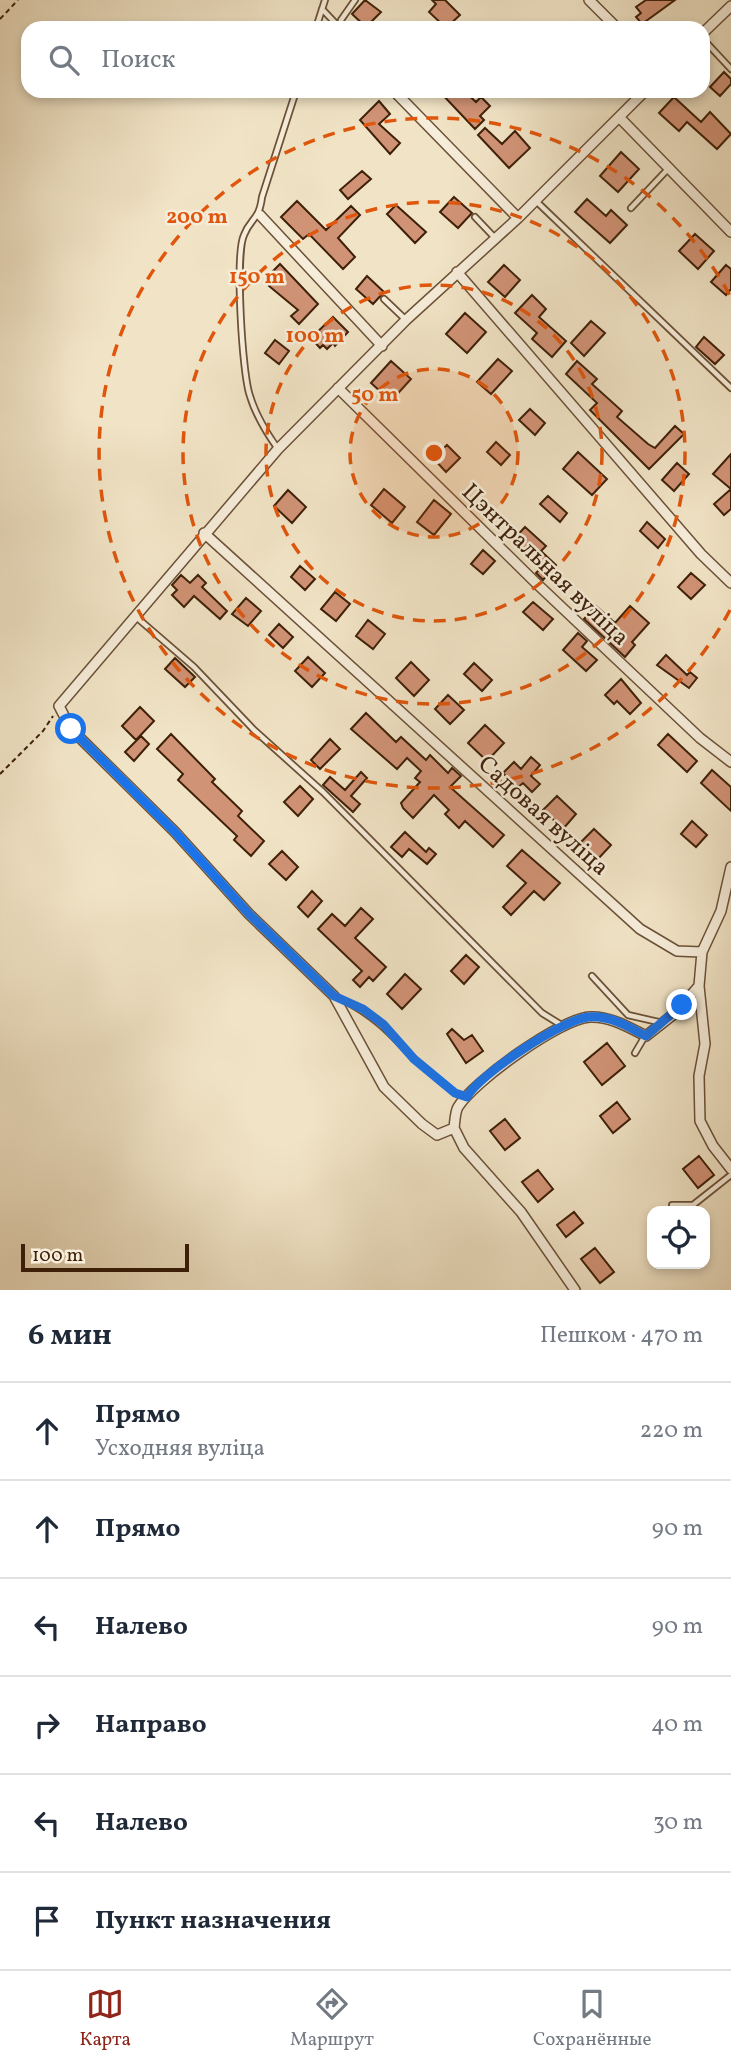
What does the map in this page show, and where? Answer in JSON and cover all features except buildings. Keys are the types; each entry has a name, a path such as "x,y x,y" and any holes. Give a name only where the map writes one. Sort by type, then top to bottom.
{"street":[{"path":"589,0 610,21"},
{"path":"710,26 731,6"},
{"path":"401,98 518,218"},
{"path":"454,1128 437,1135 422,1125 384,1087 334,996 249,914 175,832 71,729 59,706 278,449 406,320 518,218 638,98"},
{"path":"619,117 667,170 731,232"},
{"path":"260,215 382,345"},
{"path":"457,272 701,554 731,583"},
{"name":"Цэнтральная вуліца","path":"338,388 535,582 700,738 731,762"},
{"name":"Садовая вуліца","path":"204,533 640,929 677,951 702,952"},
{"path":"731,867 721,911 702,952 699,986 705,1045 699,1076 700,1121 713,1146 731,1168"},
{"path":"575,1290 521,1212 464,1148 454,1128 457,1108 484,1077 579,1018 599,1017 618,1021 646,1036 664,1023 699,986"}],"lane":[{"path":"318,21 325,0"},
{"path":"342,21 355,0"},
{"path":"322,9 334,21"},
{"path":"710,46 731,69"},
{"path":"278,449 261,425 249,394 245,367 241,258 243,235 260,215 262,197 294,98"},
{"path":"631,208 667,170"},
{"path":"535,200 731,387"},
{"path":"474,217 495,238"},
{"path":"384,299 406,320"},
{"path":"135,616 194,667 254,730 352,820 542,1013 563,1027"},
{"path":"592,976 628,1015 664,1023"},
{"path":"334,996 363,1009 383,1024 414,1059"},
{"path":"635,1053 646,1036"},
{"path":"672,1205 694,1205 731,1175"}],"path":[{"path":"0,19 18,0"},
{"path":"0,774 43,731 59,706"},
{"path":"414,1059 455,1093 467,1097"}],"route":[{"path":"71,729 175,832 249,914 334,996 363,1009 383,1024 414,1059 444,1081 455,1093 467,1097 484,1077 579,1018 599,1017 618,1021 646,1036 682,1005"}]}
